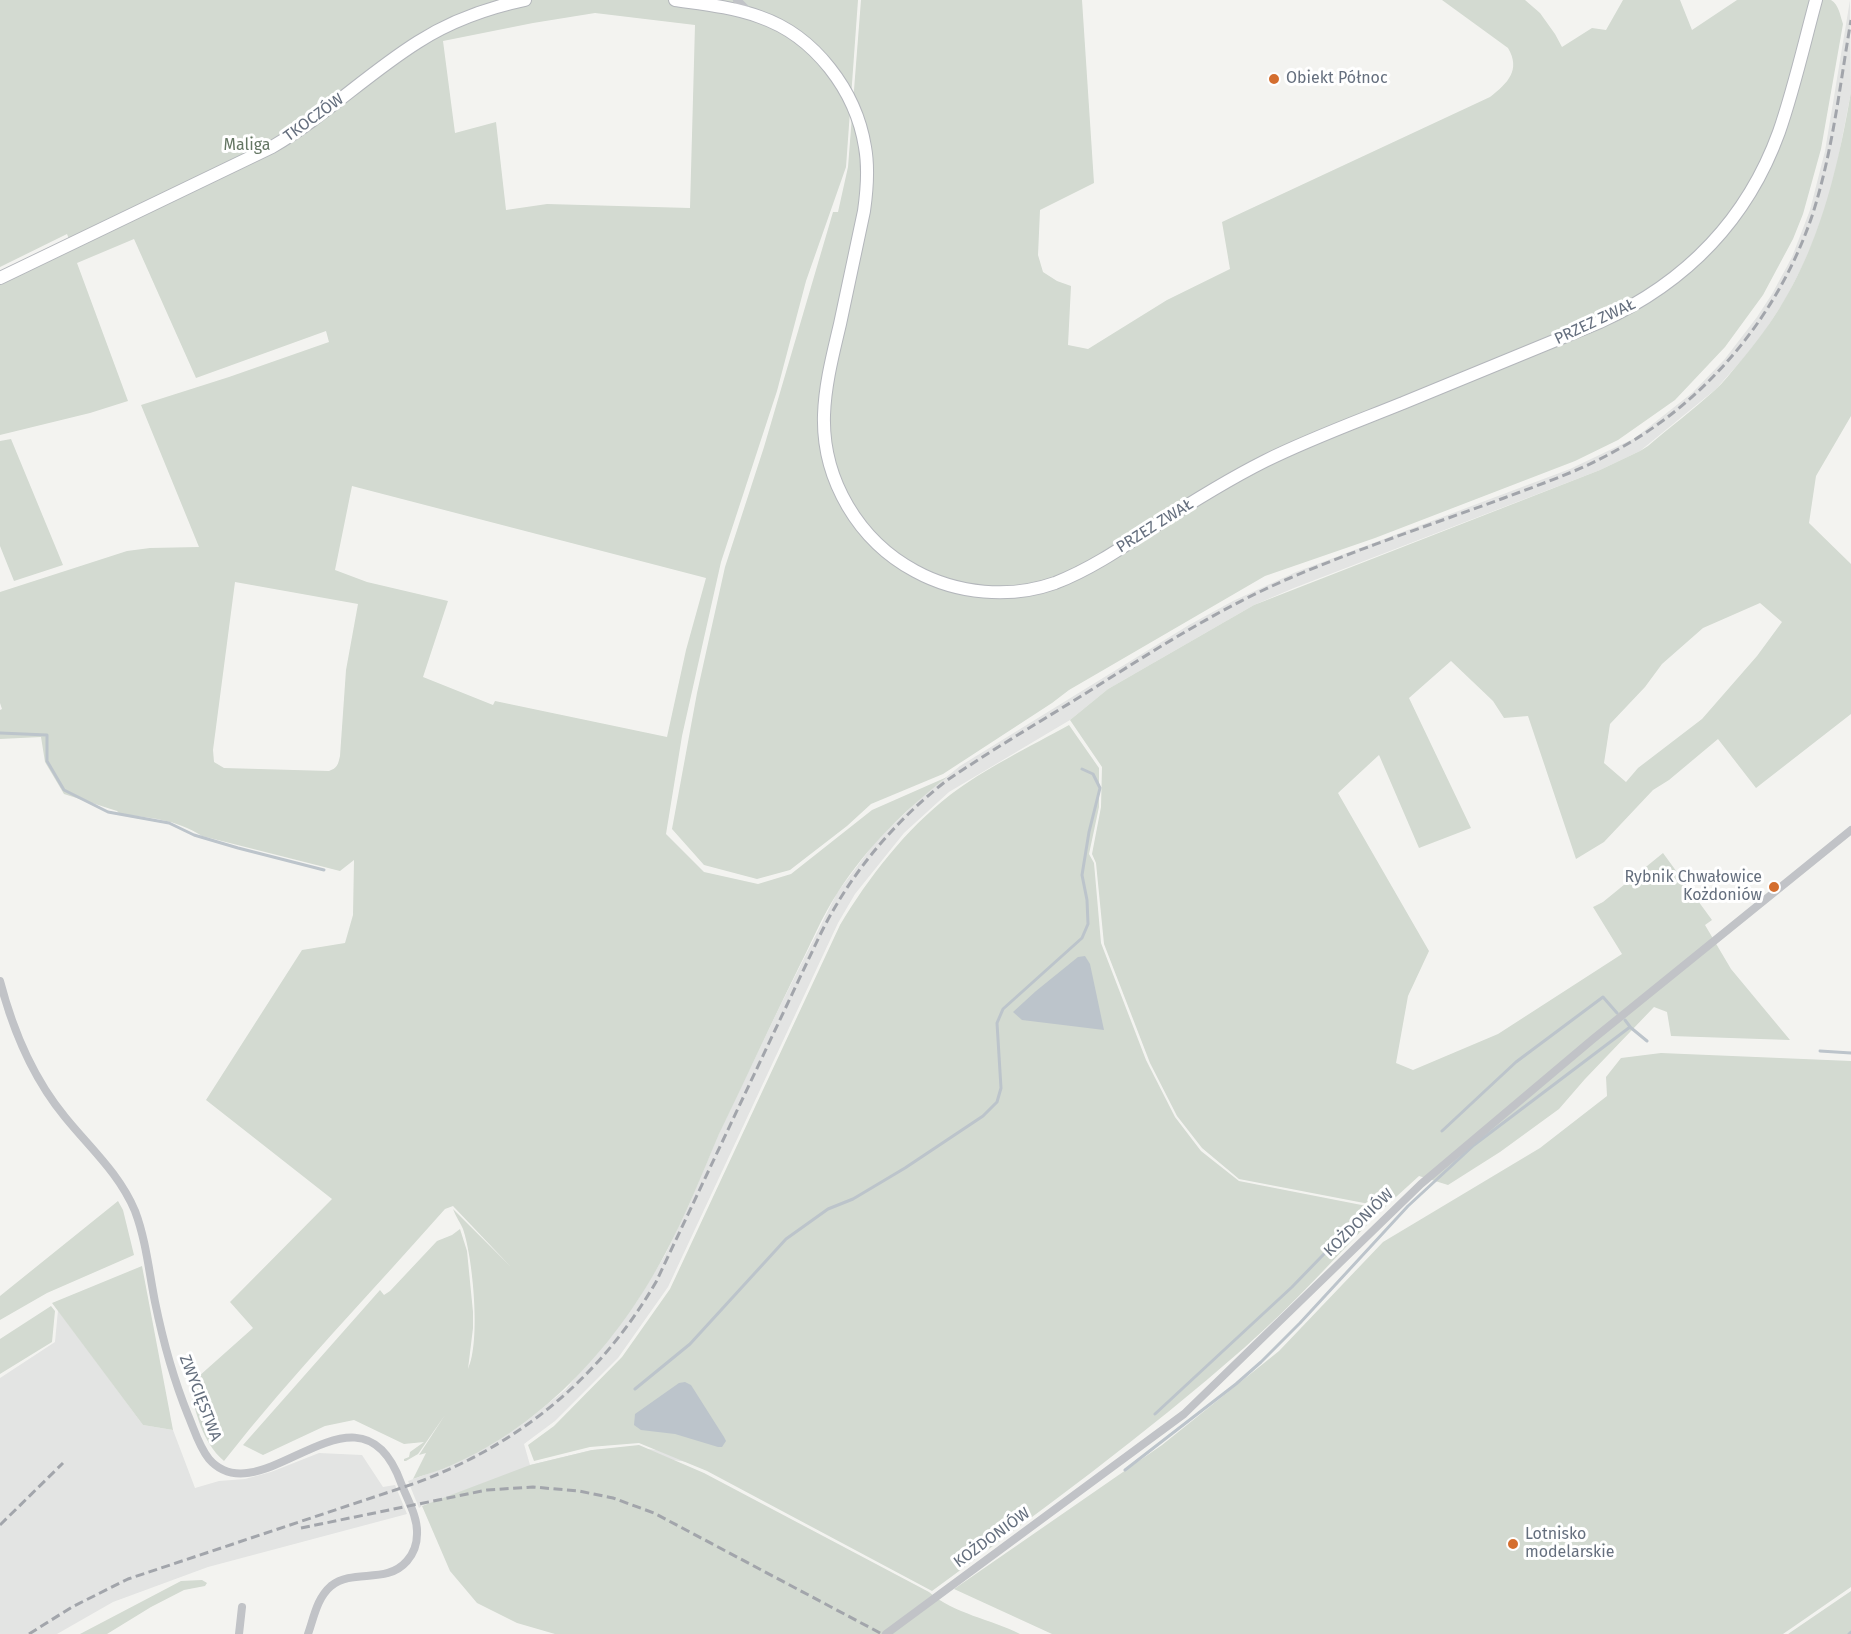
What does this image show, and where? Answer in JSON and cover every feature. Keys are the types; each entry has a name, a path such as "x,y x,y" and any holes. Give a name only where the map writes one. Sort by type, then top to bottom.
{"street":[{"name":"TKOCZÓW","path":"0,278 280,142 427,36 478,13 525,0"},
{"path":"675,0 701,2"},
{"path":"737,0 756,15"},
{"name":"PRZEZ ZWAŁ","path":"701,2 756,15 798,38 813,50 843,86 862,130 866,149 867,186 864,212 833,352 825,404 826,443 839,489 854,516 868,534 904,565 924,576 951,586 972,591 1000,592 1039,587 1081,572 1220,485 1275,457 1328,433 1600,322 1643,300 1664,286 1718,238 1739,210 1760,175 1783,119 1816,0"},
{"name":"KOŻDONIÓW","path":"886,1634 1184,1414 1421,1184 1593,1039 1851,830"},
{"name":"ZWYCIĘSTWA","path":"0,981 15,1030 38,1077 65,1117 114,1173 132,1204 143,1238 168,1358 186,1409 207,1456 215,1465 228,1471 247,1473 335,1440 357,1437 377,1445 396,1470 417,1524 417,1542 412,1555 405,1564 392,1573 348,1577 332,1585 319,1601 308,1634"},
{"path":"239,1634 242,1607"}],"shaded area":[{"path":"1850,0 1851,92 1834,180 1823,219 1785,300 1756,344 1716,389 1640,451 1600,470 1254,605 1108,689 1070,720 949,792 904,833 855,894 838,923 668,1287 618,1358 555,1421 524,1444 530,1465 592,1450 638,1448 676,1452 738,1480 688,1462 658,1458 423,1505 419,1508 408,1481 452,1465 494,1443 524,1423 566,1389 637,1301 665,1255 720,1131 837,893 876,841 925,794 960,766 1189,625 1233,601 1296,572 1570,469 1635,438 1692,393 1724,360 1772,294 1792,257 1810,210 1825,151"},
{"path":"1085,956 1090,964 1104,1030 1022,1020 1013,1012 1078,957"},
{"path":"58,1310 143,1425 173,1430 195,1488 219,1481 245,1479 271,1472 319,1453 362,1455 383,1487 395,1485 407,1514 208,1567 113,1602 57,1634 0,1634 0,1378 55,1342"},
{"path":"685,1382 691,1385 724,1437 726,1441 722,1447 675,1434 641,1430 634,1425 635,1414 679,1383"}],"green space":[{"name":"Maliga","path":"0,0 858,0 846,167 806,281 777,391 721,562 682,736 666,834 704,872 758,884 791,874 872,810 947,777 917,802 874,844 832,901 719,1134 673,1239 625,1319 576,1378 548,1404 486,1448 442,1469 413,1479 426,1453 419,1455 445,1415 418,1454 406,1461 404,1459 409,1457 410,1452 424,1442 404,1444 354,1420 325,1426 263,1455 243,1445 380,1290 384,1295 390,1291 437,1241 460,1229 467,1251 473,1312 468,1369 474,1340 474,1300 467,1242 453,1209 511,1267 453,1206 445,1209 277,1396 224,1461 205,1436 189,1385 253,1328 230,1302 332,1199 206,1100 302,950 345,943 353,915 354,860 340,871 202,836 172,823 120,814 117,811 64,794 45,762 41,737 0,739 0,710 2,709 0,703 0,592 127,551 199,547 141,405 329,342 326,331 196,378 134,239 77,263 128,401 90,413 0,435 0,285 73,249 67,234 0,267","holes":["595,13 695,25 690,208 547,204 506,210 496,122 455,133 443,41","352,486 706,578 686,650 667,737 495,701 493,705 423,677 448,601 367,582 335,570","235,582 358,604 346,670 338,764 329,771 224,768 214,762 213,750"]},
{"path":"861,0 1082,0 1094,183 1040,210 1038,255 1043,272 1071,286 1068,345 1088,349 1167,300 1230,269 1222,222 1490,97 1502,87 1511,76 1513,69 1512,56 1508,48 1442,0 1525,0 1540,13 1562,47 1592,28 1606,30 1623,0 1680,0 1692,30 1737,0 1831,0 1838,7 1843,24 1821,149 1803,214 1793,239 1763,295 1725,347 1675,400 1618,440 1575,461 1375,538 1265,576 1069,690 943,774 871,804 847,826 790,870 757,879 704,865 672,829 697,693 725,567 764,447 833,212 838,212 848,167"},
{"path":"1851,92 1851,416 1816,476 1809,523 1851,564 1851,714 1756,788 1718,739 1669,780 1653,790 1604,842 1576,859 1528,716 1504,718 1493,701 1451,661 1409,698 1471,828 1419,848 1379,755 1338,793 1429,951 1408,996 1396,1063 1413,1070 1498,1034 1622,954 1593,907 1603,902 1663,853 1712,920 1705,925 1731,969 1790,1040 1671,1036 1667,1012 1654,1007 1559,1109 1500,1152 1448,1185 1419,1176 1385,1207 1239,1179 1202,1148 1177,1116 1150,1063 1104,944 1096,863 1092,854 1101,807 1102,767 1070,720 1108,689 1254,605 1600,470 1648,446 1721,384 1763,332 1784,301 1815,236 1844,130","holes":["1760,603 1782,622 1757,656 1702,719 1638,768 1626,782 1604,763 1610,724 1645,687 1662,664 1703,628"]},
{"path":"11,439 63,565 14,581 0,546 0,441"},
{"path":"1069,725 1099,768 1099,807 1089,854 1094,863 1101,943 1146,1060 1175,1117 1201,1151 1239,1181 1382,1209 1280,1315 1207,1380 1091,1473 932,1591 707,1471 639,1443 590,1447 534,1461 528,1445 554,1426 622,1357 670,1289 840,925 863,889 903,839 950,795 993,767"},
{"path":"1661,1053 1851,1061 1851,1587 1783,1634 1052,1634 954,1589 1162,1445 1279,1351 1383,1242 1540,1148 1607,1096 1606,1077 1621,1058"},
{"path":"118,1201 123,1210 134,1255 47,1293 0,1320 0,1296"},
{"path":"142,1266 173,1430 143,1425 52,1303"},
{"path":"51,1306 55,1311 52,1342 0,1374 0,1339"},
{"path":"639,1445 704,1473 929,1592 950,1606 1020,1634 555,1634 517,1623 477,1603 450,1571 422,1506 530,1465 592,1450"},
{"path":"202,1580 207,1583 205,1586 184,1590 107,1634 80,1634 181,1581"},
{"path":"1851,1591 1851,1634 1788,1634"}],"waterway":[{"path":"0,733 47,735 47,761 64,790 108,812 169,823 194,835 324,870"},
{"path":"635,1389 690,1344 786,1239 828,1209 853,1199 905,1168 983,1116 997,1102 1001,1088 997,1023 1003,1009 1082,938 1088,924 1087,900 1082,875 1089,832 1100,788 1093,774 1082,769"},
{"path":"1442,1131 1516,1062 1603,997 1617,1013"},
{"path":"1625,1020 1631,1028"},
{"path":"1125,1470 1261,1362 1408,1206 1474,1145 1630,1027 1647,1041"},
{"path":"1820,1051 1851,1053"},
{"path":"1155,1414 1292,1287 1355,1222"}],"railway":[{"path":"29,1634 72,1607 128,1579 416,1483 454,1467 490,1449 523,1428 583,1378 634,1317 656,1282 820,935 845,891 891,832 946,781 1164,644 1239,602 1343,556 1574,471 1649,431 1681,407 1736,351 1760,319 1799,250 1813,213 1826,165 1851,20"},
{"path":"0,1525 63,1463"},
{"path":"301,1528 487,1490 533,1487 579,1491 613,1498 654,1513 882,1634"}],"place":[{"name":"Obiekt Północ","path":"1274,79"},
{"name":"Rybnik Chwałowice Kożdoniów","path":"1774,887"},
{"name":"Lotnisko modelarskie","path":"1513,1544"}]}
